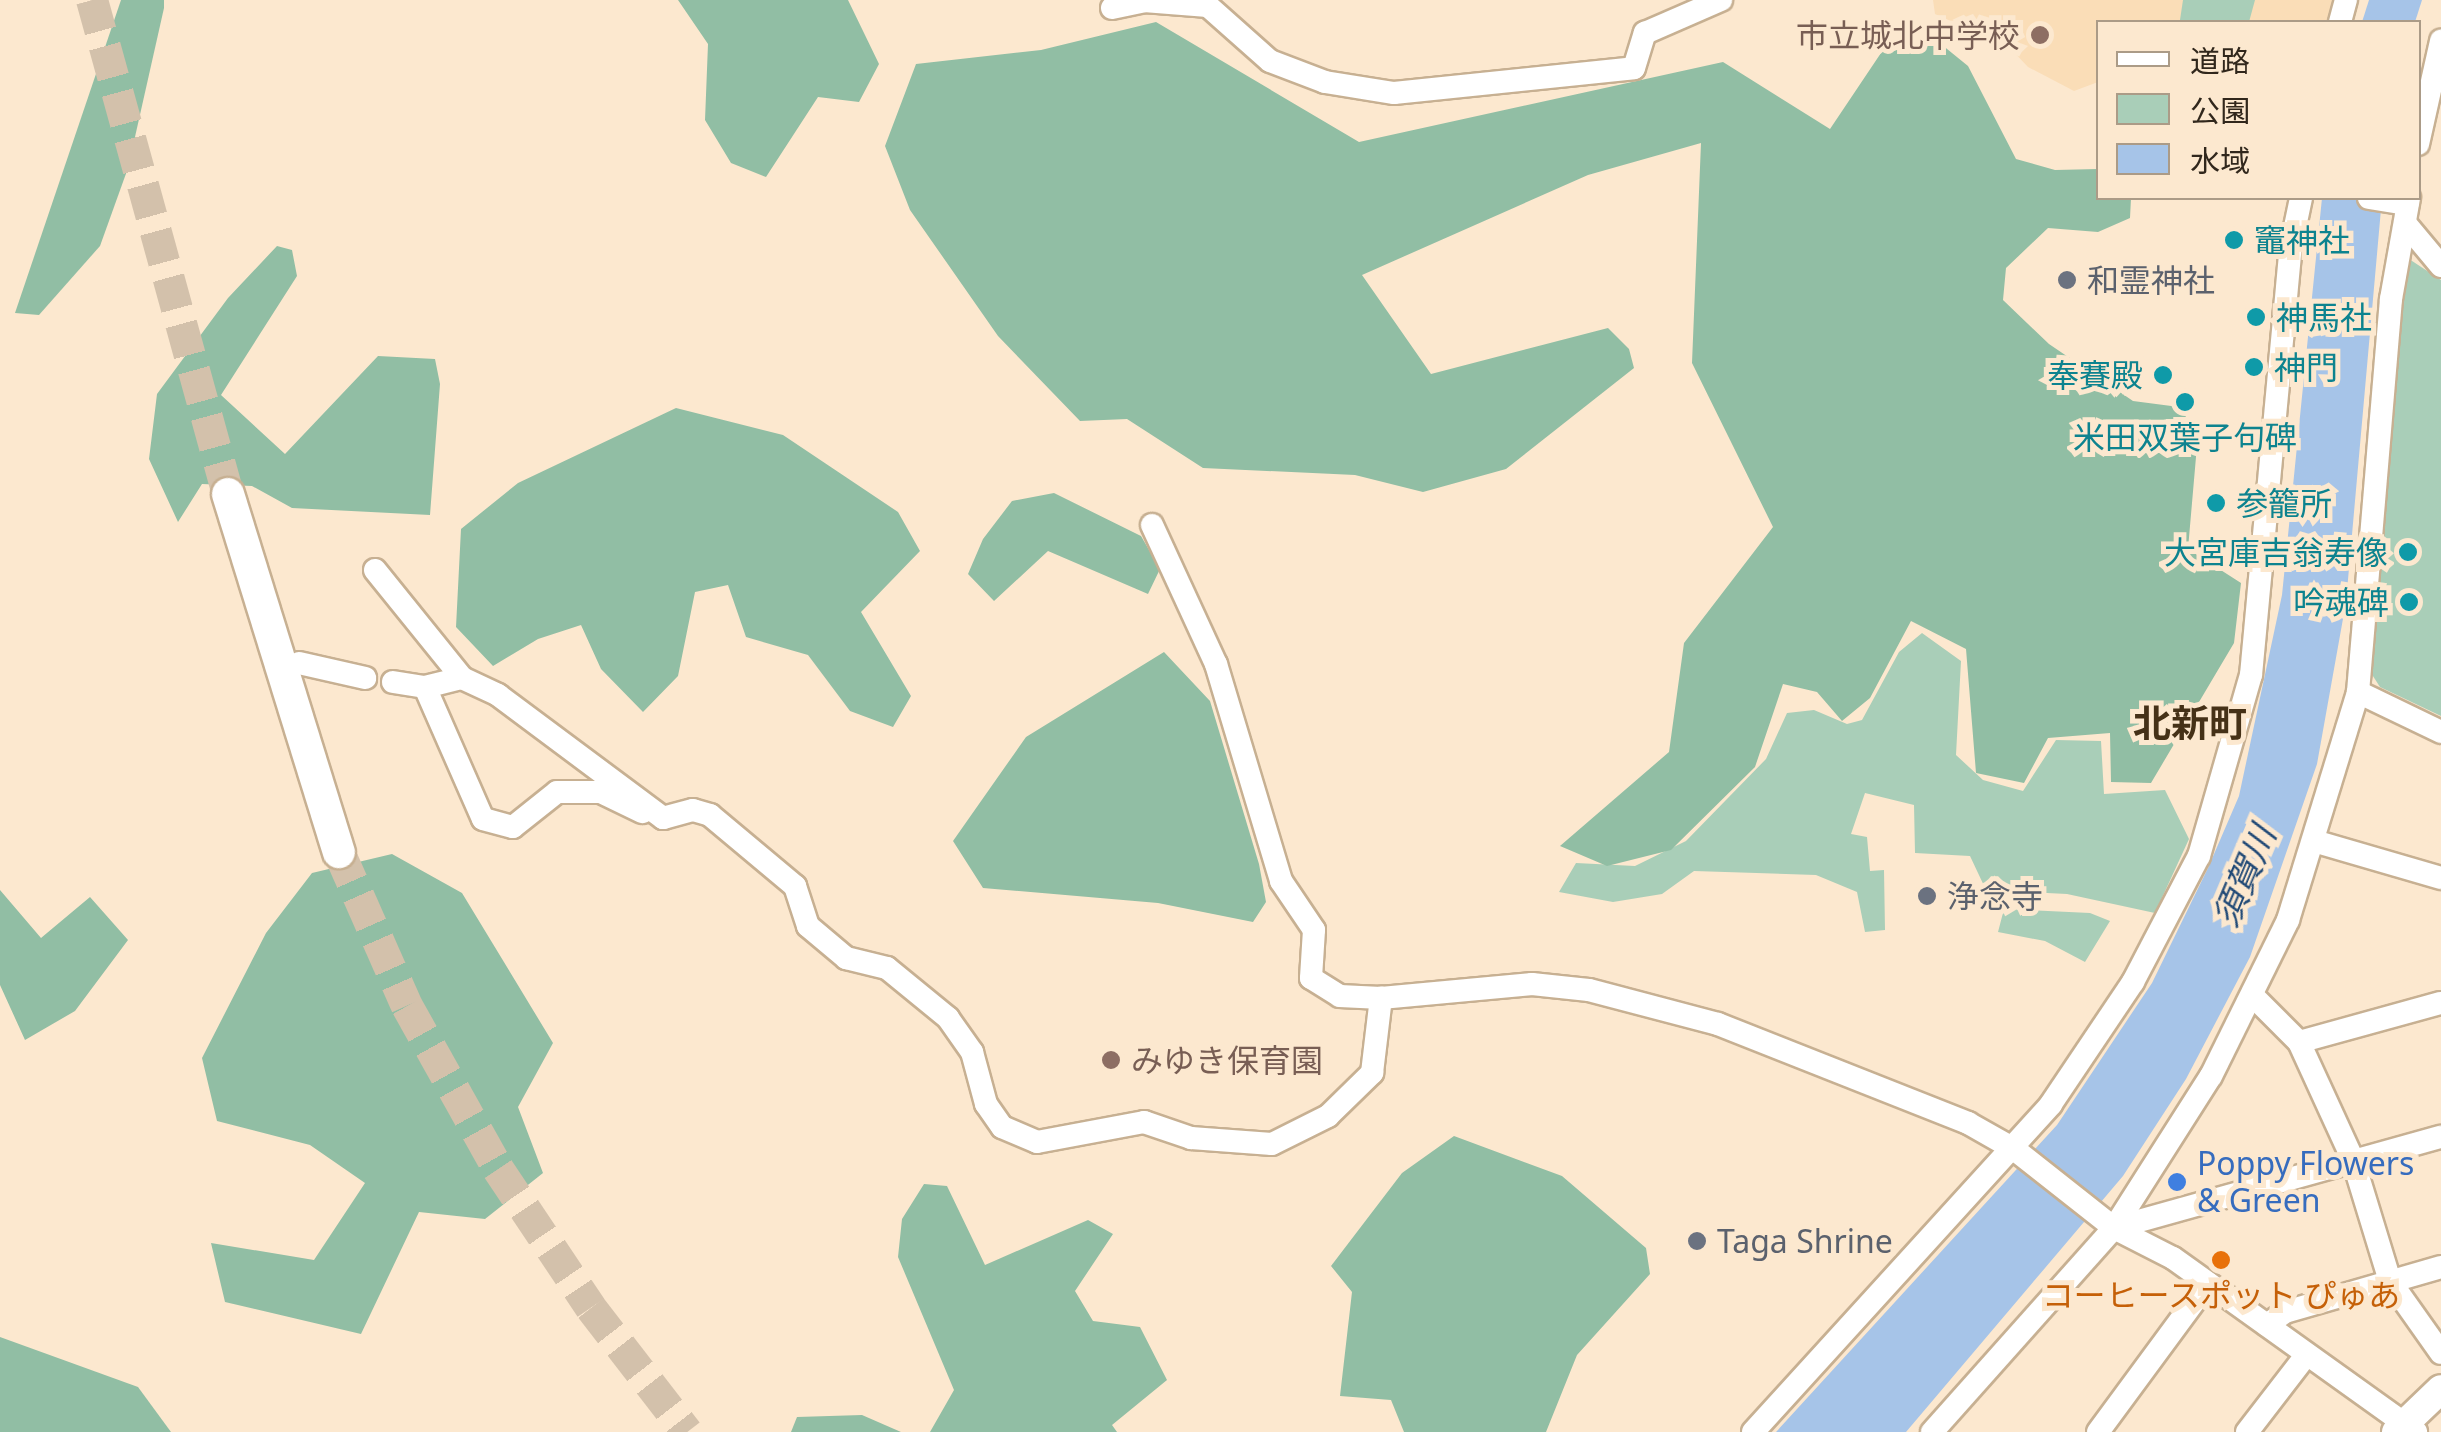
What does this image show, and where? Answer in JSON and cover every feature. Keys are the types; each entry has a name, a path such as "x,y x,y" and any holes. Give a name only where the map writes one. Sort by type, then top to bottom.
{"highway":[{"path":"228,494 339,852"}],"main road":[{"path":"2405,1429 2441,1389"}],"street":[{"path":"1112,8 1144,1 1208,6 1270,61 1325,82 1394,93 1634,68 1645,33 1721,0"},
{"path":"2421,131 2441,41"},
{"path":"1740,1432 1760,1425 2020,1154 2172,915 2199,856 2242,719 2263,587 2263,518 2301,200"},
{"path":"2378,200 2404,206 2441,266"},
{"path":"1932,1432 2107,1224 2212,1076 2252,996 2317,842 2358,692 2387,338 2404,206"},
{"path":"1152,525 1216,664 1280,881 1314,930 1311,978 1340,996 1381,998 1532,984 1589,990 1718,1024 1968,1123 2020,1154 2107,1224 2208,1283 2405,1429"},
{"path":"375,570 462,678 498,695 663,818"},
{"path":"298,663 365,678"},
{"path":"393,682 425,687 462,678"},
{"path":"425,687 483,819 513,827 557,792 601,792 663,818 693,810 710,815 795,886 808,926 846,958 887,968 948,1018 972,1052 986,1104 1002,1127 1037,1142 1144,1122 1232,1142 1272,1144 1290,1137 1328,1116 1372,1073 1381,998"},
{"path":"2358,692 2441,732"},
{"path":"2317,842 2441,878"},
{"path":"2252,996 2299,1042 2353,1160 2390,1280 2441,1353"},
{"path":"2299,1042 2441,1003"},
{"path":"2107,1224 2441,1137"},
{"path":"2267,1325 2285,1312 2441,1267"},
{"path":"2098,1432 2208,1283"},
{"path":"2247,1432 2307,1354"}],"shaded area":[{"name":"市立城北中学校","path":"1933,0 2338,0 2333,20 2096,20 2096,83 2074,91 2028,67 2009,47 1935,14"}],"green space":[{"path":"121,0 164,0 128,168 100,246 39,315 15,313"},
{"path":"678,0 848,0 879,64 859,102 818,97 766,177 731,163 705,120 708,44"},
{"path":"2183,0 2255,0 2250,20 2180,20"},
{"path":"1156,22 1359,142 1723,62 1830,129 1885,47 1936,40 1968,66 2016,159 2055,170 2096,169 2096,200 2131,200 2130,218 2098,232 2048,228 2006,268 2003,300 2049,344 2133,401 2179,407 2198,434 2188,549 2241,583 2234,643 2151,783 2111,782 2110,733 2048,738 2024,783 1976,773 1966,649 1911,621 1870,698 1842,721 1817,692 1783,684 1755,767 1671,850 1607,866 1560,846 1669,752 1684,643 1773,527 1692,363 1701,143 1588,175 1362,275 1431,374 1608,328 1629,349 1634,368 1506,469 1423,492 1355,475 1203,468 1127,419 1080,421 998,336 910,210 885,146 916,64 1041,50"},
{"path":"277,246 292,250 297,276 221,395 285,454 378,356 435,359 440,384 430,515 292,508 252,486 202,484 178,522 149,459 157,394 228,298"},
{"path":"2406,257 2441,280 2441,716 2380,687 2371,673"},
{"path":"676,408 783,435 898,512 920,551 861,612 911,696 893,727 850,711 808,655 746,637 728,585 695,592 678,676 643,712 601,669 581,625 538,639 493,666 456,627 461,529 518,483"},
{"path":"1054,493 1141,536 1160,569 1148,594 1048,551 994,601 968,574 983,539 1012,501"},
{"path":"1922,633 1961,661 1956,755 1983,780 2023,791 2056,740 2101,741 2104,794 2165,790 2189,839 2155,913 2067,894 1986,890 1970,856 1915,853 1914,805 1865,793 1851,834 1867,837 1870,871 1884,870 1885,930 1865,932 1857,892 1816,875 1694,871 1662,894 1613,902 1559,892 1576,863 1635,866 1686,841 1766,759 1787,713 1814,710 1847,724 1862,720 1899,652"},
{"path":"1164,652 1210,701 1259,864 1266,902 1253,922 1158,903 983,888 953,841 1026,737"},
{"path":"392,854 462,893 553,1043 518,1107 543,1173 485,1219 419,1212 361,1334 225,1302 211,1243 314,1260 365,1183 310,1145 217,1121 202,1058 266,933 312,873"},
{"path":"0,890 41,938 90,897 128,940 75,1011 25,1040 0,985"},
{"path":"2004,909 2090,913 2110,921 2085,962 2045,941 1998,932"},
{"path":"1454,1136 1562,1176 1646,1248 1650,1274 1577,1355 1546,1432 1404,1432 1391,1400 1340,1396 1352,1292 1331,1266 1402,1173"},
{"path":"924,1184 947,1186 985,1265 1088,1220 1113,1234 1075,1291 1093,1321 1140,1327 1167,1380 1112,1425 1117,1432 930,1432 954,1390 898,1257 902,1219"},
{"path":"0,1337 138,1387 171,1432 0,1432"},
{"path":"862,1415 901,1432 791,1432 797,1417"}],"water":[{"path":"2369,0 2422,0 2416,20 2363,20"},
{"name":"須賀川","path":"2322,200 2382,200 2346,602 2317,764 2250,957 2186,1079 2123,1176 1906,1432 1776,1432 2057,1125 2152,983 2239,796 2282,595"}],"tunnel":[{"path":"92,0 228,494"},
{"path":"339,852 407,1006 498,1169 591,1308 687,1432"}],"place":[{"name":"市立城北中学校","path":"2040,35"},
{"name":"竈神社","path":"2234,240"},
{"name":"和霊神社","path":"2067,280"},
{"name":"神馬社","path":"2256,317"},
{"name":"神門","path":"2254,367"},
{"name":"奉賽殿","path":"2163,375"},
{"name":"米田双葉子句碑","path":"2185,402"},
{"name":"参籠所","path":"2216,503"},
{"name":"大宮庫吉翁寿像","path":"2408,552"},
{"name":"吟魂碑","path":"2409,602"},
{"name":"浄念寺","path":"1927,896"},
{"name":"みゆき保育園","path":"1111,1060"},
{"name":"Poppy Flowers & Green","path":"2177,1182"},
{"name":"Taga Shrine","path":"1697,1241"},
{"name":"コーヒースポット ぴゅあ","path":"2221,1260"}],"district":[{"name":"北新町","path":"2190,723"}]}
